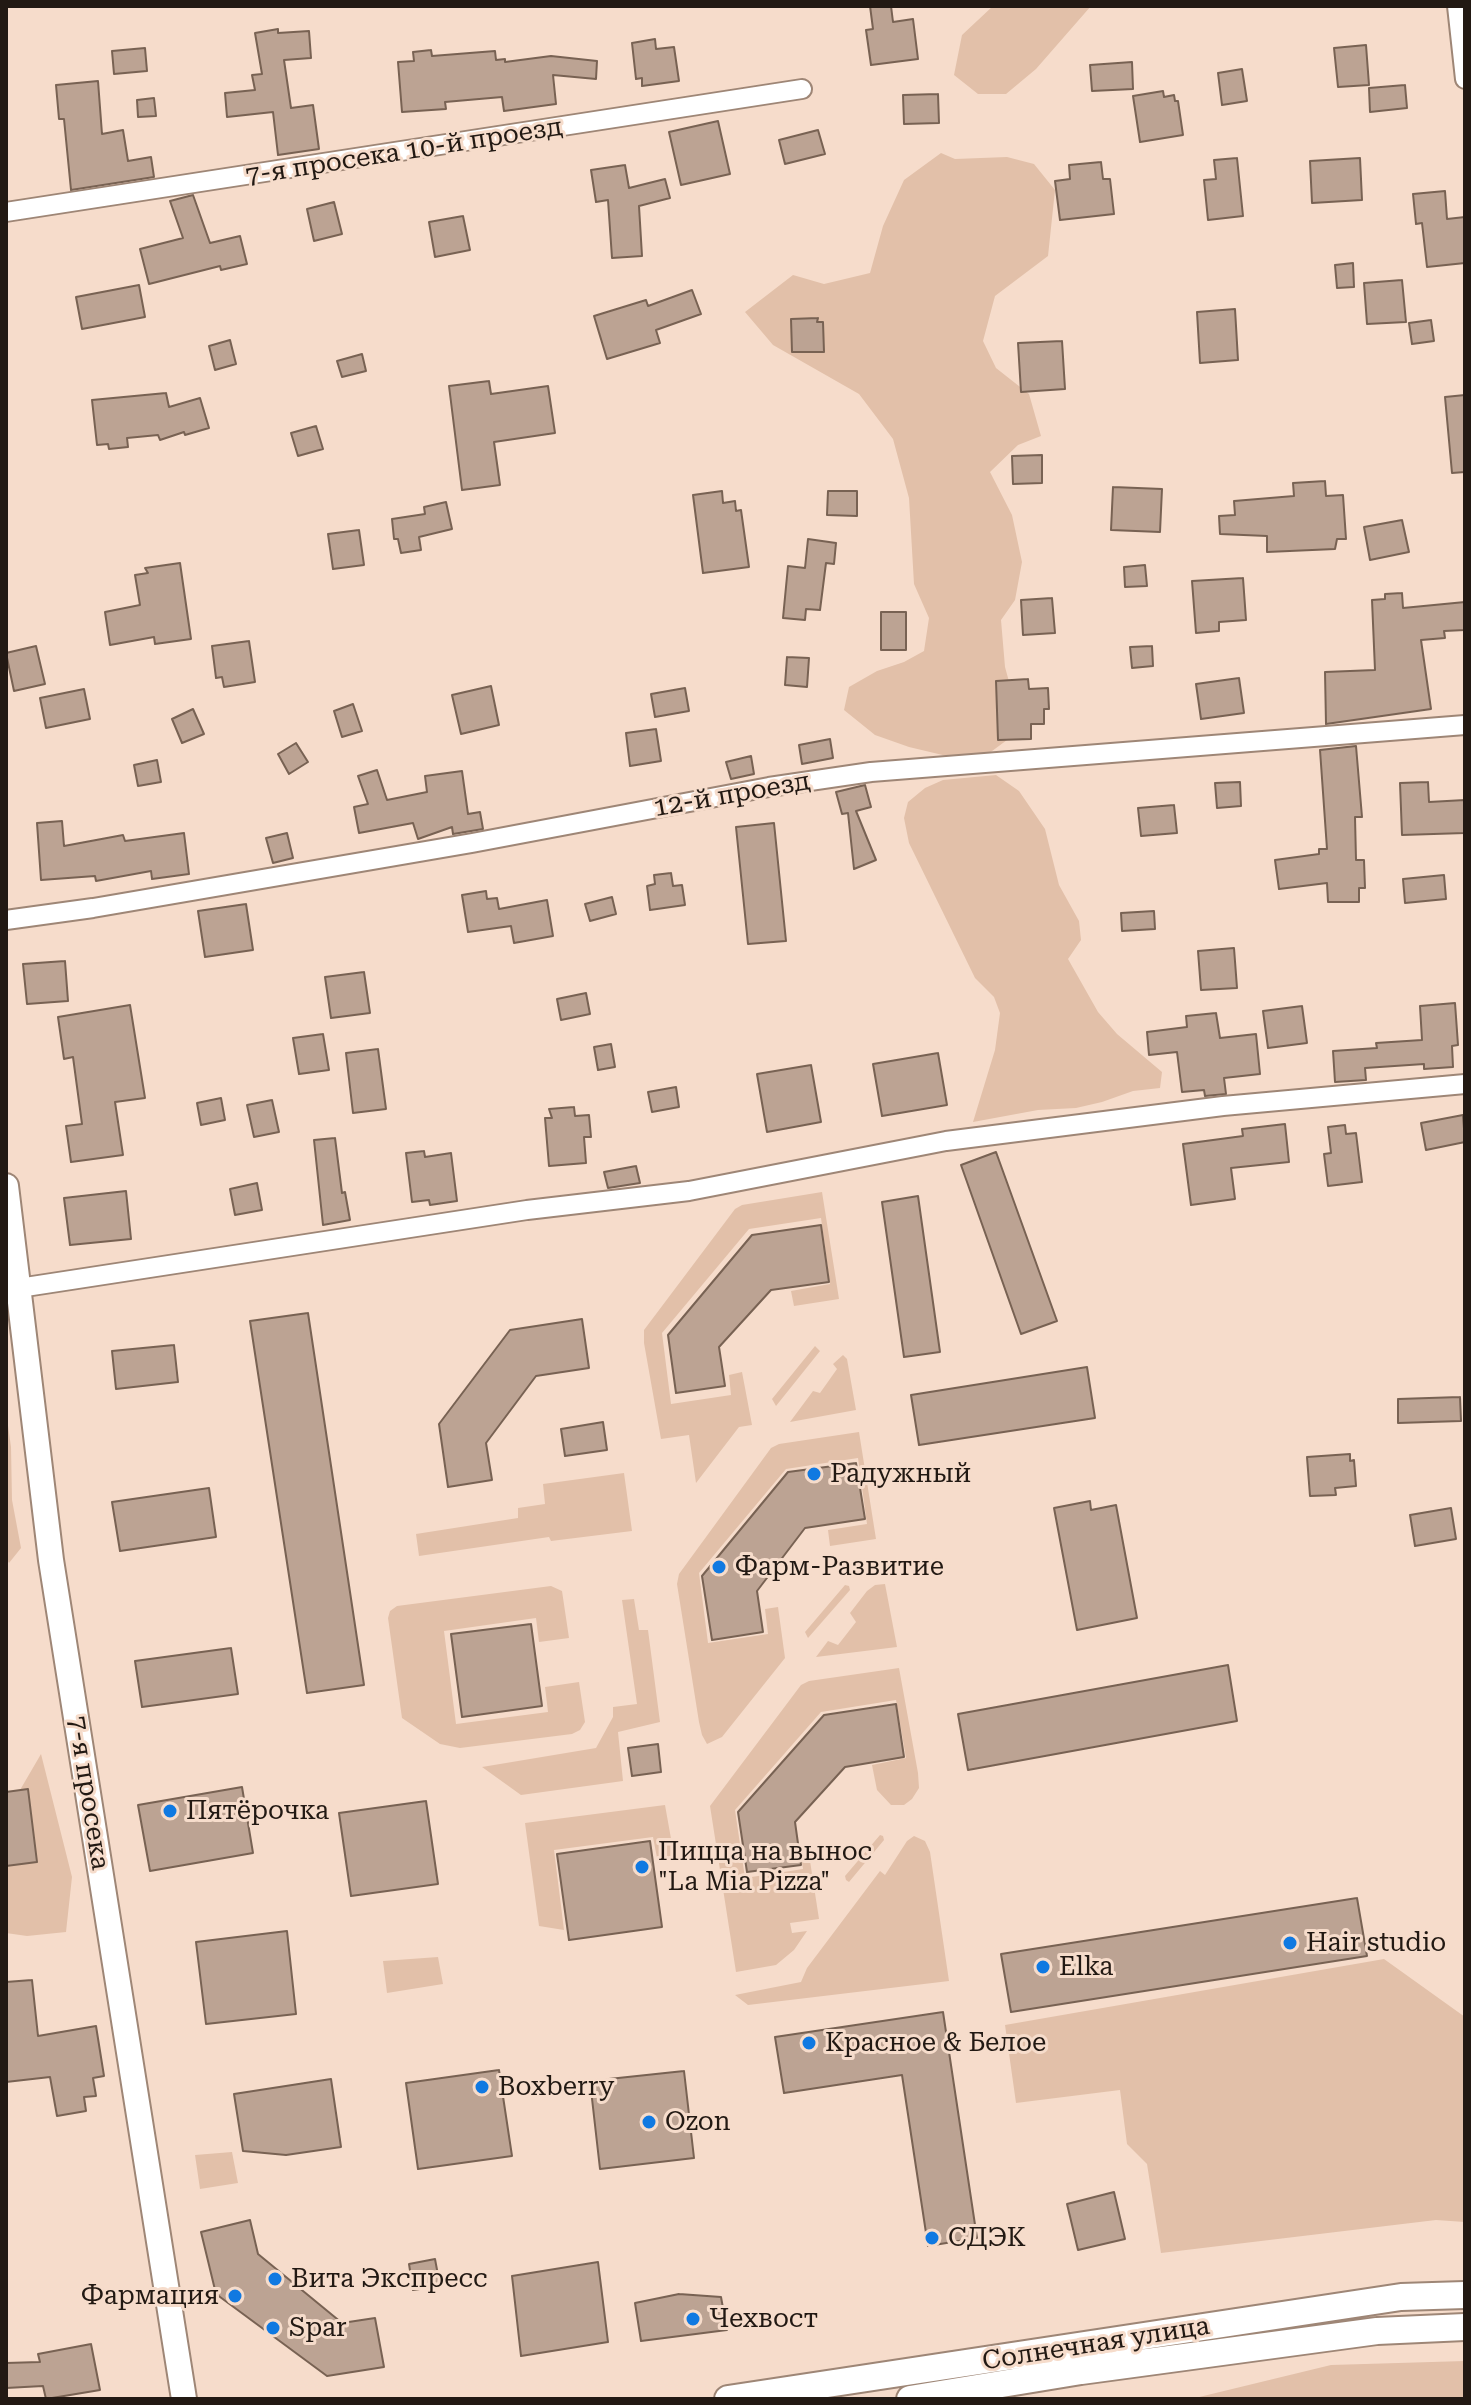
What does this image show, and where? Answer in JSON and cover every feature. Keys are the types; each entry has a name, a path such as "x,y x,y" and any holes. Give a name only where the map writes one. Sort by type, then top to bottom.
{"main road":[{"name":"Солнечная улица","path":"728,2399 1401,2297 1465,2295"},
{"name":"Солнечная улица","path":"910,2399 1081,2371 1362,2333 1465,2327"}],"street":[{"path":"1457,6 1465,79"},
{"name":"7-я просека 10-й проезд","path":"6,212 802,89"},
{"name":"12-й проезд","path":"6,920 199,890 769,787 871,772 1465,725"},
{"path":"19,1288 527,1210 689,1191 946,1141 1223,1106 1465,1084"},
{"name":"7-я просека","path":"6,1186 53,1575 184,2399"}],"shaded area":[{"path":"993,6 1091,6 1036,69 1006,94 978,94 954,75 962,35"},
{"path":"941,153 955,159 1007,157 1034,164 1055,190 1048,256 995,296 983,341 996,368 1029,394 1041,436 1018,445 990,472 1012,515 1022,562 1015,600 1001,620 1005,667 1022,729 988,754 951,757 875,735 844,710 849,687 924,651 929,618 914,584 909,498 893,439 859,394 773,345 745,312 793,275 824,284 870,273 883,226 904,180"},
{"path":"996,775 1019,791 1045,829 1059,885 1079,921 1081,940 1068,959 1098,1012 1117,1034 1162,1072 1160,1088 1133,1091 1076,1108 1038,1110 973,1122 995,1050 1000,1013 994,997 975,978 909,843 904,818 908,802 925,788 943,780"},
{"path":"822,1192 839,1299 794,1306 791,1291 830,1284 821,1218 749,1229 662,1333 671,1404 731,1395 729,1375 742,1372 752,1425 739,1427 696,1483 689,1435 661,1439 644,1330 735,1209 742,1205"},
{"path":"815,1346 820,1351 776,1406 772,1399"},
{"path":"843,1355 847,1359 856,1410 790,1422 813,1391 820,1393 837,1369 833,1364"},
{"path":"6,1411 11,1447 12,1500 21,1548 9,1563 6,1558"},
{"path":"859,1432 876,1539 830,1546 828,1530 867,1524 858,1458 786,1469 699,1573 708,1643 768,1634 765,1609 778,1607 785,1658 722,1737 707,1744 699,1722 677,1584 679,1574 771,1448 779,1444"},
{"path":"624,1473 632,1531 551,1541 549,1537 419,1556 416,1534 518,1518 518,1508 545,1504 543,1484"},
{"path":"885,1584 897,1647 816,1657 828,1641 838,1645 856,1622 850,1613 867,1591 875,1585"},
{"path":"845,1585 850,1590 808,1638 805,1632"},
{"path":"551,1586 562,1591 569,1638 539,1642 536,1618 444,1631 456,1724 548,1712 545,1687 579,1682 585,1722 580,1730 572,1734 460,1748 440,1744 402,1718 388,1618 390,1611 397,1606"},
{"path":"634,1599 639,1630 648,1630 660,1722 618,1732 623,1781 521,1795 482,1767 596,1748 613,1717 613,1707 637,1704 622,1600"},
{"path":"899,1668 918,1773 919,1788 912,1799 904,1805 891,1805 877,1790 872,1765 906,1758 896,1700 821,1712 735,1810 745,1878 803,1869 800,1849 808,1848 819,1919 790,1923 792,1933 807,1931 794,1950 776,1965 736,1972 710,1806 801,1685 809,1681"},
{"path":"41,1754 72,1877 66,1932 27,1936 6,1933 6,1814"},
{"path":"665,1805 675,1861 658,1863 653,1837 554,1850 564,1930 539,1926 525,1823"},
{"path":"880,1835 884,1840 849,1882 846,1880 845,1876"},
{"path":"914,1836 925,1841 930,1852 949,1981 748,2005 735,1995 801,1982 807,1968 880,1871 885,1875 907,1841"},
{"path":"438,1957 443,1984 387,1993 383,1961"},
{"path":"1384,1959 1465,2017 1465,2222 1436,2220 1161,2253 1147,2164 1127,2144 1120,2090 1016,2103 1005,2025"},
{"path":"232,2152 238,2183 200,2189 195,2155"},
{"path":"1465,2361 1465,2399 1191,2399 1331,2365"}],"building":[{"path":"870,6 891,6 893,22 913,19 918,59 871,65 866,30 873,29"},
{"path":"278,29 278,33 309,31 311,58 284,60 291,108 313,105 319,149 278,155 273,112 227,117 225,93 255,90 252,75 262,74 255,33"},
{"path":"655,39 656,49 674,47 679,81 642,86 642,78 636,79 632,43"},
{"path":"1366,45 1369,85 1338,87 1334,48"},
{"path":"145,48 147,71 114,74 112,51"},
{"path":"431,50 432,56 495,51 496,60 505,59 505,62 551,56 597,61 596,79 553,75 556,104 504,111 502,97 445,102 446,109 402,112 398,62 414,61 413,52"},
{"path":"1132,62 1133,89 1092,91 1090,65"},
{"path":"1242,69 1247,101 1222,105 1218,73"},
{"path":"98,81 102,134 123,130 128,161 151,157 154,177 71,190 64,119 59,119 56,85"},
{"path":"1405,85 1407,108 1370,112 1369,88"},
{"path":"1163,91 1164,97 1174,95 1175,101 1178,101 1183,135 1140,142 1133,96"},
{"path":"938,94 939,123 904,124 903,95"},
{"path":"154,98 156,116 138,117 137,100"},
{"path":"718,121 730,174 681,185 669,132"},
{"path":"818,130 825,154 785,164 779,140"},
{"path":"1237,158 1243,216 1208,220 1204,180 1216,179 1214,160"},
{"path":"1360,158 1362,200 1312,203 1310,161"},
{"path":"1101,162 1103,179 1110,179 1114,214 1060,220 1055,181 1070,179 1069,165"},
{"path":"625,165 629,188 665,179 670,198 639,206 642,256 612,258 608,200 596,202 591,170"},
{"path":"1445,191 1447,219 1465,217 1465,263 1427,267 1422,223 1416,224 1413,194"},
{"path":"193,195 210,243 240,236 247,264 221,270 220,266 149,284 140,249 183,238 170,201"},
{"path":"334,202 342,234 314,241 307,209"},
{"path":"463,216 470,250 435,257 429,222"},
{"path":"1353,263 1354,287 1337,288 1335,265"},
{"path":"1402,280 1406,322 1367,324 1364,283"},
{"path":"139,285 145,317 82,329 76,297"},
{"path":"692,290 701,314 656,330 660,343 607,359 594,316 646,300 648,306"},
{"path":"1235,309 1238,360 1200,363 1197,312"},
{"path":"818,318 817,322 823,322 824,352 792,352 791,319"},
{"path":"1431,320 1434,341 1412,344 1409,323"},
{"path":"230,340 236,364 215,370 209,346"},
{"path":"1062,341 1065,389 1021,392 1018,343"},
{"path":"362,354 366,371 342,377 337,361"},
{"path":"489,381 491,394 548,386 555,433 494,442 500,485 462,490 449,386"},
{"path":"166,393 169,407 200,398 209,428 160,440 158,435 127,438 128,447 109,449 108,444 97,445 92,400"},
{"path":"1465,395 1465,472 1452,473 1445,397"},
{"path":"316,426 323,449 298,456 291,433"},
{"path":"1042,455 1042,483 1013,484 1012,456"},
{"path":"1325,481 1326,496 1343,495 1346,539 1337,539 1335,549 1267,552 1267,536 1220,534 1219,516 1235,515 1234,501 1294,496 1293,483"},
{"path":"1113,487 1162,489 1160,532 1111,530"},
{"path":"722,491 723,503 735,501 736,511 741,510 749,567 703,573 693,495"},
{"path":"828,491 857,491 857,516 827,515"},
{"path":"446,502 452,529 419,537 421,550 401,553 398,539 394,539 392,519 425,514 424,507"},
{"path":"1402,520 1409,552 1370,560 1364,527"},
{"path":"359,530 364,565 333,569 328,534"},
{"path":"808,539 836,543 834,564 826,563 820,610 806,609 805,620 783,618 788,566 805,568"},
{"path":"180,563 191,639 155,644 154,637 110,645 105,612 140,605 135,575 148,573 145,568"},
{"path":"1145,565 1147,586 1125,587 1124,567"},
{"path":"1243,578 1246,620 1219,622 1219,631 1196,633 1192,581"},
{"path":"1402,593 1403,608 1465,602 1465,630 1444,631 1445,638 1421,640 1431,709 1326,724 1325,672 1375,670 1372,600 1385,599 1385,594"},
{"path":"1052,598 1055,633 1023,635 1021,600"},
{"path":"881,612 906,612 906,650 881,650"},
{"path":"249,641 255,682 224,687 222,677 216,678 212,646"},
{"path":"36,646 45,684 14,691 6,653"},
{"path":"1152,646 1153,666 1132,668 1130,647"},
{"path":"787,657 809,658 807,687 785,685"},
{"path":"1239,678 1244,713 1201,719 1196,684"},
{"path":"1028,679 1029,689 1048,688 1049,709 1044,709 1044,724 1031,724 1031,739 998,740 996,681"},
{"path":"491,686 499,725 461,734 452,695"},
{"path":"685,688 689,711 655,717 651,694"},
{"path":"84,689 90,719 46,728 40,698"},
{"path":"353,704 362,731 342,737 334,711"},
{"path":"193,709 204,734 182,743 172,719"},
{"path":"656,729 661,761 630,766 626,733"},
{"path":"830,739 833,758 802,764 799,745"},
{"path":"296,743 308,762 289,774 278,754"},
{"path":"1356,746 1362,817 1355,817 1356,860 1364,860 1365,888 1359,888 1359,902 1328,902 1327,883 1279,889 1275,860 1319,854 1319,849 1327,849 1320,750"},
{"path":"751,756 754,774 731,779 726,762"},
{"path":"157,760 161,782 138,786 134,765"},
{"path":"377,770 387,800 427,792 425,776 462,771 468,814 480,812 483,829 453,834 452,827 418,839 413,823 359,833 354,807 368,804 358,776"},
{"path":"1240,782 1241,806 1217,808 1215,783"},
{"path":"1428,782 1429,802 1465,800 1465,833 1402,835 1400,783"},
{"path":"865,785 871,807 856,811 876,860 854,869 848,813 842,814 836,792"},
{"path":"1174,805 1177,833 1141,836 1138,808"},
{"path":"62,821 64,846 123,835 125,841 184,833 189,874 152,879 151,871 96,881 95,876 41,880 37,823"},
{"path":"774,823 786,941 748,944 736,827"},
{"path":"287,833 293,858 273,863 266,838"},
{"path":"671,873 673,886 682,885 685,905 650,910 647,886 655,884 654,875"},
{"path":"1444,875 1446,899 1405,903 1403,879"},
{"path":"486,891 487,899 497,898 499,909 547,900 553,936 514,943 511,926 468,932 462,895"},
{"path":"612,897 616,914 590,921 585,904"},
{"path":"246,904 253,950 205,957 198,911"},
{"path":"1154,911 1155,929 1122,931 1121,913"},
{"path":"1234,948 1237,988 1201,990 1198,951"},
{"path":"65,961 68,1001 27,1004 23,964"},
{"path":"364,972 370,1013 331,1018 325,977"},
{"path":"586,993 590,1014 561,1020 557,999"},
{"path":"1455,1003 1458,1045 1452,1046 1453,1067 1424,1069 1424,1064 1365,1068 1366,1080 1335,1082 1333,1051 1377,1048 1376,1043 1422,1040 1420,1006"},
{"path":"130,1005 145,1098 115,1102 123,1155 71,1162 66,1126 82,1124 73,1057 64,1059 58,1017"},
{"path":"1302,1006 1307,1043 1268,1048 1263,1011"},
{"path":"1216,1013 1220,1038 1256,1034 1260,1074 1224,1078 1226,1094 1205,1096 1204,1090 1182,1092 1177,1052 1149,1055 1147,1032 1187,1027 1186,1016"},
{"path":"323,1034 329,1070 299,1074 293,1038"},
{"path":"611,1044 615,1067 598,1070 594,1047"},
{"path":"378,1049 386,1109 353,1113 346,1053"},
{"path":"938,1053 947,1105 882,1116 873,1064"},
{"path":"811,1065 821,1122 767,1132 757,1074"},
{"path":"676,1087 679,1107 652,1112 648,1092"},
{"path":"221,1098 225,1120 201,1125 197,1103"},
{"path":"272,1100 279,1132 254,1137 247,1105"},
{"path":"574,1107 575,1116 589,1115 591,1137 584,1137 586,1163 549,1166 545,1118 552,1118 549,1109"},
{"path":"1463,1115 1465,1142 1426,1150 1421,1123"},
{"path":"1285,1124 1289,1162 1231,1168 1235,1199 1191,1205 1183,1144 1243,1136 1242,1129"},
{"path":"1345,1125 1346,1134 1356,1133 1362,1182 1328,1186 1324,1154 1331,1153 1328,1127"},
{"path":"335,1138 342,1193 345,1192 350,1220 323,1225 314,1140"},
{"path":"424,1151 425,1157 451,1153 457,1201 430,1205 429,1200 412,1202 406,1153"},
{"path":"996,1152 1057,1321 1021,1334 961,1165"},
{"path":"636,1166 640,1183 608,1188 604,1172"},
{"path":"257,1183 262,1210 235,1215 230,1189"},
{"path":"126,1191 131,1239 70,1245 64,1198"},
{"path":"918,1196 940,1352 904,1357 882,1202"},
{"path":"821,1225 829,1282 771,1290 719,1347 725,1386 676,1393 668,1335 752,1235"},
{"path":"308,1313 364,1685 307,1693 250,1321"},
{"path":"582,1319 589,1368 536,1376 486,1443 492,1480 448,1487 439,1424 510,1330"},
{"path":"174,1345 178,1382 116,1389 112,1351"},
{"path":"1087,1367 1095,1418 919,1445 911,1395"},
{"path":"1460,1397 1461,1421 1398,1423 1398,1399"},
{"path":"603,1422 607,1450 565,1456 561,1429"},
{"path":"1350,1454 1350,1461 1354,1460 1356,1486 1335,1488 1336,1495 1310,1496 1307,1457"},
{"path":"856,1463 865,1519 805,1528 757,1591 763,1632 712,1640 702,1576 788,1472"},
{"path":"209,1488 216,1537 120,1551 112,1502"},
{"path":"1090,1501 1091,1510 1116,1505 1137,1618 1077,1630 1054,1508"},
{"path":"1451,1508 1456,1539 1415,1546 1410,1515"},
{"path":"531,1624 542,1706 462,1717 451,1634"},
{"path":"231,1648 238,1694 142,1707 135,1661"},
{"path":"1228,1665 1237,1721 968,1770 958,1714"},
{"path":"896,1704 904,1757 845,1767 795,1822 801,1865 747,1872 738,1812 824,1715"},
{"path":"658,1744 661,1772 632,1776 628,1748"},
{"path":"242,1787 253,1853 150,1871 138,1805"},
{"path":"28,1789 37,1862 6,1866 6,1792"},
{"path":"426,1801 438,1884 351,1896 339,1813"},
{"path":"650,1841 662,1927 569,1940 557,1854"},
{"path":"1357,1898 1367,1956 1011,2012 1001,1954"},
{"path":"287,1931 296,2014 206,2024 196,1942"},
{"path":"32,1980 38,2036 96,2026 104,2076 93,2078 96,2096 84,2097 86,2111 57,2116 50,2077 6,2082 6,1982"},
{"path":"943,2012 977,2238 928,2246 902,2075 784,2093 775,2037"},
{"path":"499,2070 512,2156 418,2169 406,2083"},
{"path":"684,2071 694,2158 600,2169 590,2081"},
{"path":"331,2079 341,2147 286,2155 243,2151 234,2094"},
{"path":"1114,2192 1125,2239 1078,2250 1067,2204"},
{"path":"250,2220 258,2254 342,2323 375,2318 384,2367 327,2376 216,2294 201,2232"},
{"path":"435,2259 440,2286 413,2290 409,2264"},
{"path":"598,2262 608,2342 521,2356 512,2276"},
{"path":"679,2294 721,2297 727,2330 641,2341 635,2303"},
{"path":"91,2344 100,2390 46,2399 43,2386 6,2388 6,2363 40,2362 38,2354"}],"place":[{"name":"Радужный","path":"814,1474"},
{"name":"Фарм-Развитие","path":"719,1567"},
{"name":"Пятёрочка","path":"170,1811"},
{"name":"Пицца на вынос \"La Mia Pizza\"","path":"642,1867"},
{"name":"Hair studio","path":"1290,1943"},
{"name":"Elka","path":"1043,1967"},
{"name":"Красное & Белое","path":"809,2043"},
{"name":"Boxberry","path":"482,2087"},
{"name":"Ozon","path":"649,2122"},
{"name":"СДЭК","path":"932,2238"},
{"name":"Вита Экспресс","path":"275,2279"},
{"name":"Фармация","path":"235,2296"},
{"name":"Чехвост","path":"693,2319"},
{"name":"Spar","path":"273,2328"}]}
